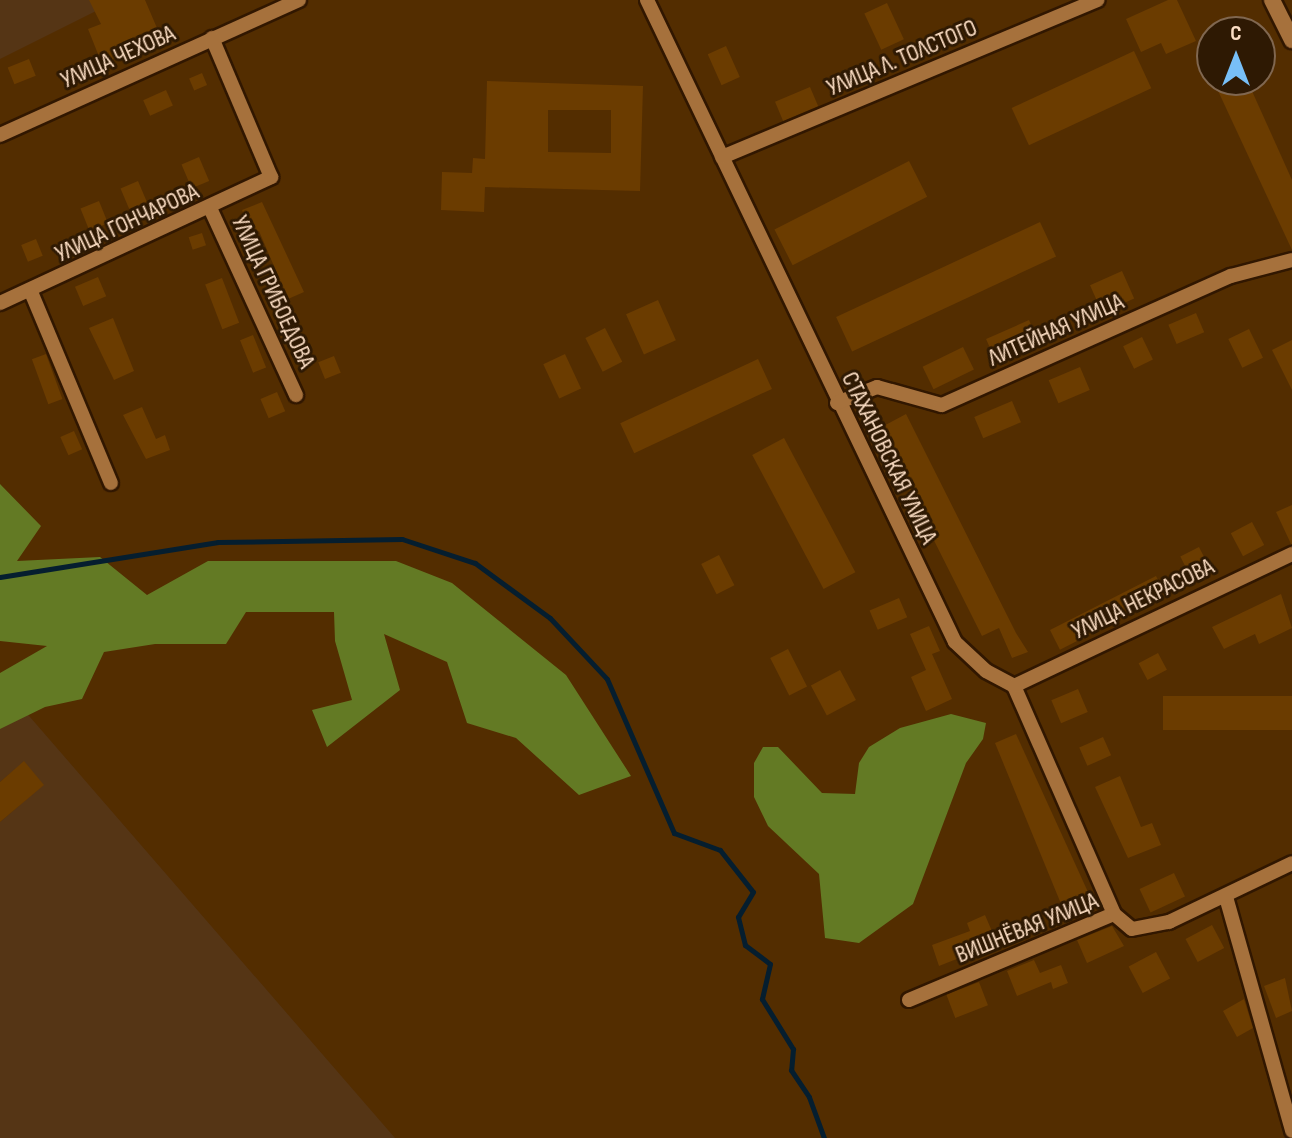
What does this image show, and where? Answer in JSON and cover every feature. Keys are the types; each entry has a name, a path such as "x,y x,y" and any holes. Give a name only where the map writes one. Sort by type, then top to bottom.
{"street":[{"name":"УЛИЦА ЧЕХОВА","path":"0,135 299,0"},
{"name":"СТАХАНОВСКАЯ УЛИЦА","path":"647,0 837,403 955,642 986,671 1014,686"},
{"name":"УЛИЦА Л. ТОЛСТОГО","path":"722,157 1098,0"},
{"path":"1272,0 1292,40"},
{"name":"УЛИЦА ГОНЧАРОВА","path":"0,303 31,292 271,177 212,38"},
{"name":"УЛИЦА ГРИБОЕДОВА","path":"210,208 296,395"},
{"name":"ЛИТЕЙНАЯ УЛИЦА","path":"837,403 877,387 942,405 1231,276 1292,260"},
{"path":"31,292 111,483"},
{"name":"УЛИЦА НЕКРАСОВА","path":"1014,686 1292,554"},
{"path":"1014,686 1114,914"},
{"name":"ВИШНЁВАЯ УЛИЦА","path":"909,1000 1114,914 1132,929 1169,922 1292,863"},
{"path":"1226,897 1292,1131"}],"shaded area":[{"path":"0,0 118,0 0,59"},
{"path":"17,702 395,1138 0,1138 0,822 43,785 24,762 0,782 0,718"}],"green space":[{"path":"0,484 41,526 17,561 100,557 147,595 208,561 396,561 452,583 566,675 631,776 579,795 516,738 467,723 447,662 384,634 400,690 327,747 312,710 352,700 335,641 334,612 246,612 226,644 155,644 104,652 82,699 45,707 0,729 0,673 47,646 0,641"},
{"path":"951,714 986,723 983,739 966,763 913,904 859,943 825,938 819,874 768,826 754,797 754,763 763,747 778,747 822,793 855,794 859,763 869,747 900,728"}],"building":[{"path":"89,0 145,0 157,28 122,42 127,54 102,64 88,29 101,24"},
{"path":"1168,0 1177,0 1196,41 1166,54 1161,43 1141,52 1126,19"},
{"path":"887,3 904,39 881,50 864,14"},
{"path":"726,46 740,77 722,85 708,54"},
{"path":"1134,51 1151,88 1029,145 1012,108"},
{"path":"29,59 36,76 14,84 8,68"},
{"path":"202,73 207,85 194,90 189,78"},
{"path":"487,81 643,86 640,191 485,187 484,212 441,210 442,172 472,173 473,158 485,159","holes":["548,110 611,110 611,153 548,152"]},
{"path":"810,87 818,106 783,121 775,102"},
{"path":"166,90 173,106 150,116 143,100"},
{"path":"1220,96 1254,96 1292,180 1292,250"},
{"path":"199,157 209,181 192,188 182,164"},
{"path":"909,161 927,197 793,265 774,230"},
{"path":"138,181 149,207 131,214 121,188"},
{"path":"99,201 108,223 89,231 80,208"},
{"path":"262,202 304,292 288,299 259,231 251,234 242,210"},
{"path":"1040,222 1056,256 852,352 836,317"},
{"path":"202,233 206,245 193,250 189,237"},
{"path":"36,239 43,256 28,262 21,245"},
{"path":"1122,271 1134,298 1102,313 1090,285"},
{"path":"98,277 106,296 83,306 75,287"},
{"path":"222,278 239,323 222,329 205,284"},
{"path":"658,300 676,340 644,354 626,314"},
{"path":"1196,313 1204,332 1177,344 1168,325"},
{"path":"113,318 134,371 114,380 89,328"},
{"path":"1029,320 1038,340 995,359 986,339"},
{"path":"605,328 622,362 603,372 585,338"},
{"path":"1249,329 1263,358 1242,368 1228,339"},
{"path":"253,335 266,367 253,373 240,340"},
{"path":"1142,337 1153,359 1134,369 1123,346"},
{"path":"1292,340 1292,390 1272,350"},
{"path":"963,347 974,369 934,389 923,367"},
{"path":"46,354 62,399 48,404 32,359"},
{"path":"565,354 581,388 559,399 543,364"},
{"path":"334,356 341,373 325,379 318,362"},
{"path":"758,359 772,389 634,453 620,423"},
{"path":"1080,367 1090,390 1058,403 1049,380"},
{"path":"277,392 285,411 269,418 260,399"},
{"path":"1012,401 1021,422 983,438 974,417"},
{"path":"142,407 156,439 165,435 170,450 146,459 123,415"},
{"path":"906,414 1028,652 1012,658 999,628 982,636 878,429"},
{"path":"74,431 82,449 68,455 60,437"},
{"path":"784,438 855,572 824,589 752,455"},
{"path":"1292,505 1292,544 1291,544 1276,512"},
{"path":"1252,522 1264,545 1243,556 1231,533"},
{"path":"1199,547 1212,572 1193,581 1180,557"},
{"path":"719,555 734,585 717,594 701,564"},
{"path":"1156,576 1166,596 1060,650 1050,630"},
{"path":"1281,594 1292,628 1259,644 1255,634 1224,649 1212,627"},
{"path":"899,598 907,617 878,630 870,611"},
{"path":"929,626 940,651 932,654 952,699 926,711 911,677 926,670 910,634"},
{"path":"788,649 807,686 789,696 770,658"},
{"path":"1158,653 1167,670 1147,680 1139,663"},
{"path":"840,670 856,700 827,716 811,685"},
{"path":"1078,689 1088,712 1061,723 1051,700"},
{"path":"1163,696 1292,696 1292,730 1163,730"},
{"path":"1016,734 1093,903 1066,916 995,743"},
{"path":"1103,737 1111,755 1087,766 1079,748"},
{"path":"24,761 44,785 0,822 0,782"},
{"path":"1120,776 1141,827 1152,823 1161,845 1128,858 1095,787"},
{"path":"1174,873 1185,897 1151,913 1140,889"},
{"path":"985,915 997,943 939,966 932,945 970,931 967,923"},
{"path":"1212,925 1224,948 1198,962 1186,939"},
{"path":"1112,926 1124,946 1087,963 1077,940"},
{"path":"1156,952 1170,978 1143,993 1129,967"},
{"path":"1034,960 1040,973 1061,965 1068,983 1053,989 1051,982 1017,996 1007,971"},
{"path":"1285,978 1292,1011 1276,1018 1264,986"},
{"path":"979,982 988,1005 955,1018 946,995"},
{"path":"1244,999 1253,1028 1237,1037 1223,1011"}],"waterway":[{"path":"0,577 218,542 402,539 475,563 550,618 607,679 674,833 720,850 753,892 738,917 745,945 770,964 762,999 793,1049 791,1070 809,1097 824,1138"}]}
